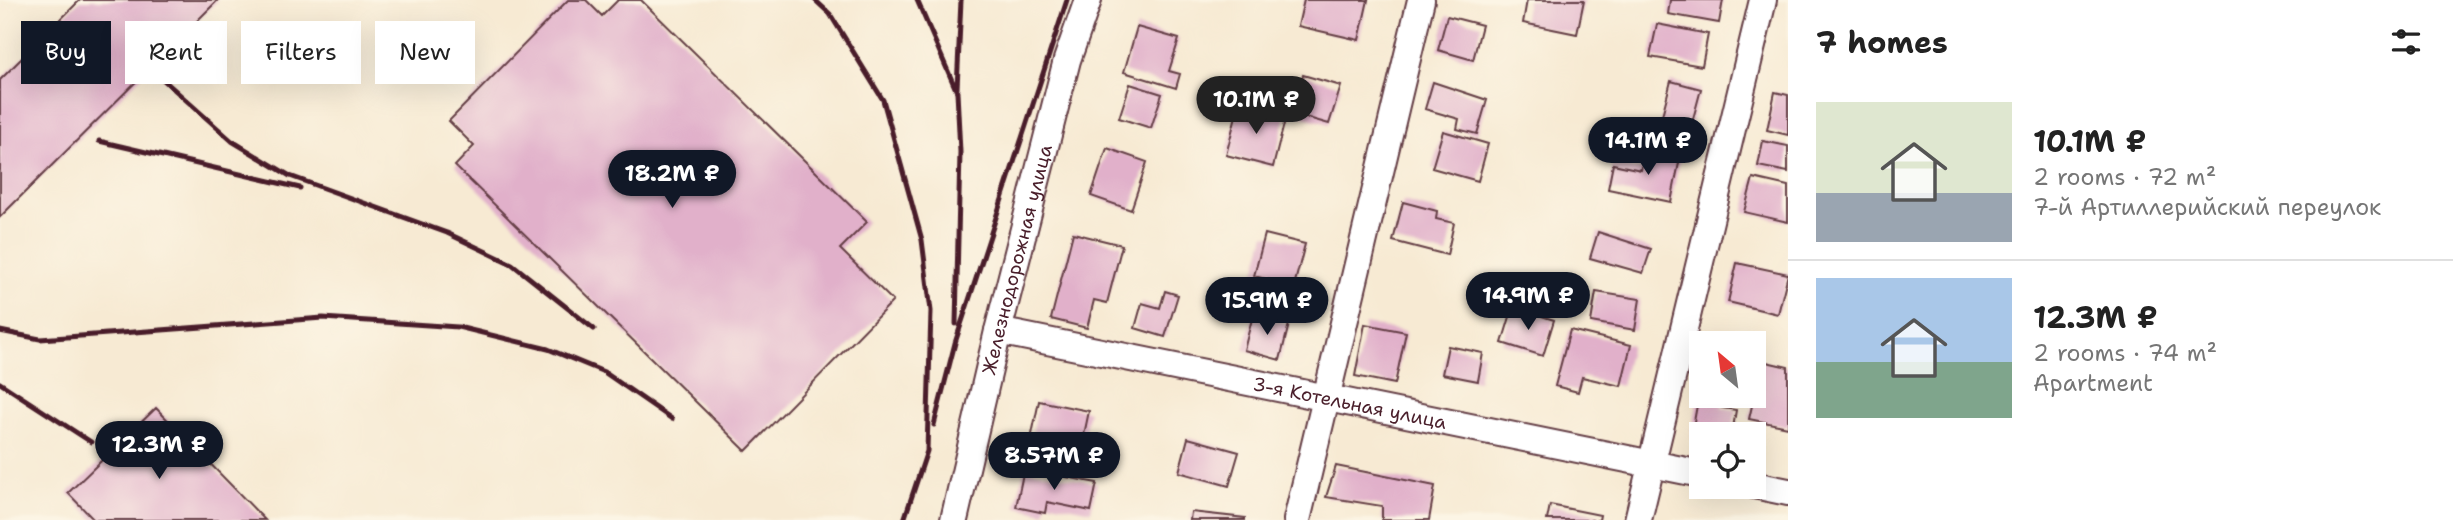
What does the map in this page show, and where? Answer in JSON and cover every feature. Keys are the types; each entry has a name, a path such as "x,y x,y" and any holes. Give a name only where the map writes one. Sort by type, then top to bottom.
{"street":[{"name":"Железнодорожная улица","path":"954,520 998,331 1067,60 1088,0"},
{"path":"1297,520 1421,0"},
{"path":"1638,520 1763,0"},
{"name":"3-я Котельная улица","path":"998,331 1689,472"},
{"path":"1766,487 1788,492"}],"building":[{"path":"80,0 218,0 197,21 125,21 125,84 134,84 0,217 0,80 21,59 21,84 111,84 111,21 59,21"},
{"path":"568,0 586,0 602,16 618,0 641,0 867,222 840,249 893,301 746,451 455,166 474,146 449,121"},
{"path":"1304,0 1368,0 1359,40 1298,26"},
{"path":"1527,0 1584,0 1577,34 1523,23"},
{"path":"1670,0 1723,0 1719,23 1668,14"},
{"path":"1447,16 1482,25 1473,60 1438,50"},
{"path":"1657,24 1708,34 1702,66 1650,57"},
{"path":"1137,27 1179,39 1169,71 1180,74 1176,88 1124,72"},
{"path":"1303,75 1341,86 1329,124 1291,113"},
{"path":"1671,81 1701,89 1689,134 1659,127"},
{"path":"1433,82 1487,100 1477,134 1457,129 1459,119 1425,109"},
{"path":"1130,84 1162,94 1151,128 1119,118"},
{"path":"1775,92 1788,95 1788,135 1767,130"},
{"path":"1239,104 1286,116 1273,167 1226,155"},
{"path":"1443,131 1488,144 1478,181 1432,168"},
{"path":"1763,141 1788,146 1788,172 1758,166"},
{"path":"1107,148 1147,162 1131,210 1091,196"},
{"path":"1644,151 1680,158 1671,202 1608,189 1613,164 1641,170"},
{"path":"1753,178 1788,186 1788,222 1744,212"},
{"path":"1403,202 1437,211 1436,219 1454,223 1447,255 1393,241"},
{"path":"1598,232 1651,249 1643,273 1590,258"},
{"path":"1073,233 1122,245 1107,303 1094,300 1087,328 1051,319"},
{"path":"1265,234 1305,244 1294,286 1254,276"},
{"path":"1737,263 1788,274 1778,314 1728,302"},
{"path":"1165,291 1178,295 1165,337 1135,328 1142,303 1160,308"},
{"path":"1596,292 1640,299 1635,330 1591,322"},
{"path":"1513,307 1554,320 1543,356 1502,343"},
{"path":"1253,315 1289,324 1280,360 1244,350"},
{"path":"1365,324 1406,332 1395,384 1355,376"},
{"path":"1570,330 1631,345 1621,386 1582,377 1578,392 1555,386"},
{"path":"1448,346 1483,353 1478,381 1442,374"},
{"path":"1766,362 1788,367 1788,427 1749,419 1751,408 1766,408"},
{"path":"1039,401 1089,411 1080,454 1030,444"},
{"path":"156,408 265,520 94,520 68,493"},
{"path":"1697,408 1736,410 1734,422 1694,422"},
{"path":"1188,438 1239,452 1229,486 1179,472"},
{"path":"1336,466 1435,486 1429,520 1382,520 1382,506 1326,497"},
{"path":"1024,469 1097,483 1091,511 1047,502 1045,513 1016,507"},
{"path":"1550,505 1600,515 1599,520 1547,520"},
{"path":"1191,512 1245,518 1245,520 1190,520"}],"railway":[{"path":"815,0 830,14 883,100 922,240 931,311 927,451 904,520"},
{"path":"917,0 957,92 960,152 956,324"},
{"path":"957,89 961,0"},
{"path":"934,425 955,343 1067,0"},
{"path":"168,84 232,141 290,176 447,233 512,264 594,329"},
{"path":"99,141 300,188"},
{"path":"0,331 40,339 323,318 458,327 548,349 604,372 672,419"},
{"path":"0,383 91,442"}]}
